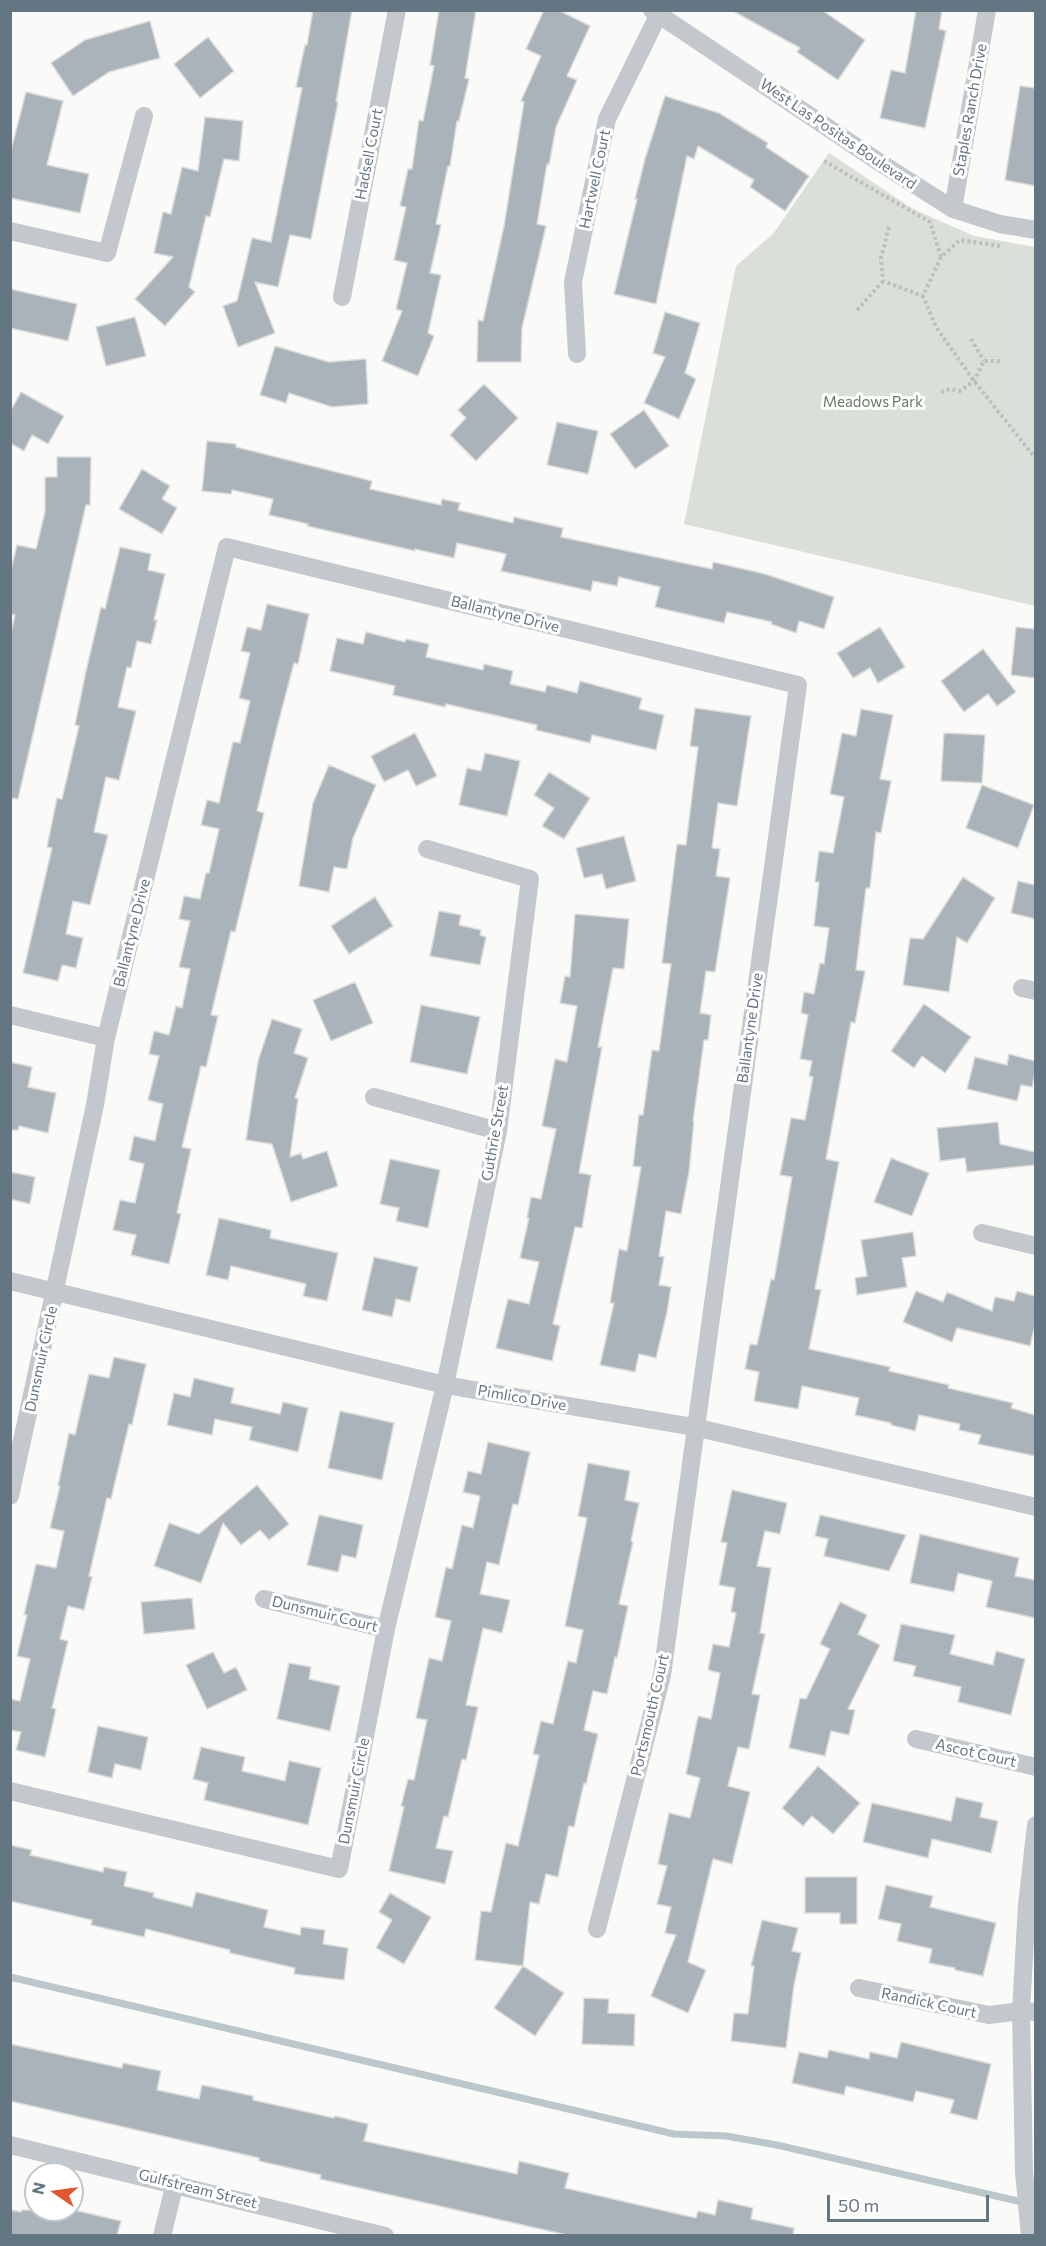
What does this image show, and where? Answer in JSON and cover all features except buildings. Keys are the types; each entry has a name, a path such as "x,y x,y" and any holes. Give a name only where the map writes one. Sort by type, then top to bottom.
{"street":[{"name":"Hadsell Court","path":"342,297 397,10"},
{"name":"Staples Ranch Drive","path":"953,209 987,10"},
{"name":"West Las Positas Boulevard","path":"656,12 953,209 1000,224 1035,230"},
{"name":"Hartwell Court","path":"577,354 573,282 607,119 656,12"},
{"path":"10,231 107,253 144,116"},
{"name":"Ballantyne Drive","path":"55,1291 95,1105 106,1038 227,547 798,685 694,1427"},
{"name":"Guthrie Street","path":"427,849 530,879 498,1131 445,1384"},
{"path":"10,1015 106,1038"},
{"path":"374,1097 498,1131"},
{"path":"982,1233 1035,1246"},
{"name":"Pimlico Drive","path":"10,1281 445,1384 694,1427 1035,1507"},
{"name":"Dunsmuir Circle","path":"10,1496 55,1291"},
{"name":"Dunsmuir Circle","path":"10,1791 339,1869 386,1629 445,1384"},
{"name":"Portsmouth Court","path":"597,1929 662,1675 694,1427"},
{"name":"Dunsmuir Court","path":"264,1599 386,1629"},
{"name":"Ascot Court","path":"916,1739 1035,1767"},
{"path":"1030,2235 1024,2172 1028,2011 1027,1905 1035,1825"},
{"name":"Randick Court","path":"859,1988 989,2015 1028,2011"},
{"name":"Gulfstream Street","path":"10,2145 385,2235"},
{"path":"162,2235 175,2183"}],"path":[{"path":"824,161 930,222 941,257"},
{"path":"857,310 882,281 881,258 889,227"},
{"path":"922,296 941,257 960,240 1002,246"},
{"path":"882,281 922,296 936,327 974,381 1035,459"},
{"path":"971,339 984,361"},
{"path":"942,392 950,389 960,391 974,381 984,361"},
{"path":"984,361 1002,362"}],"green space":[{"name":"Meadows Park","path":"829,153 913,209 974,236 1035,247 1035,606 684,524 736,266 773,234"}],"waterway":[{"path":"10,1977 674,2134 726,2136 777,2145 1026,2203"}]}
